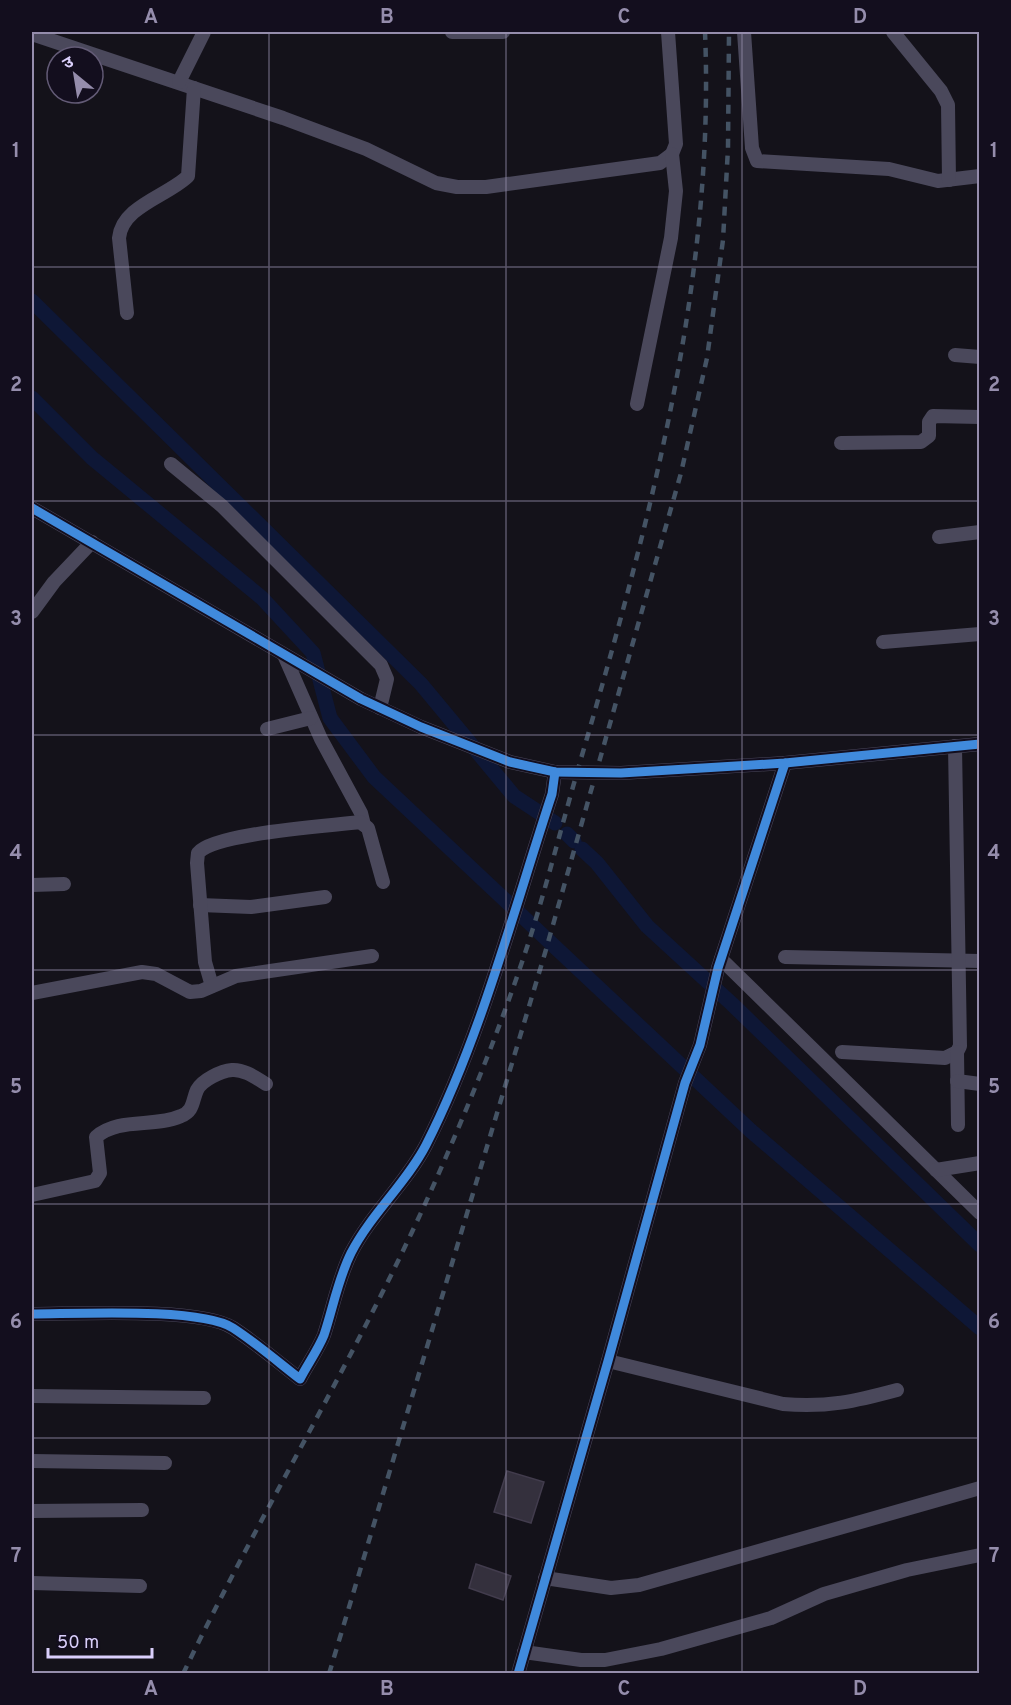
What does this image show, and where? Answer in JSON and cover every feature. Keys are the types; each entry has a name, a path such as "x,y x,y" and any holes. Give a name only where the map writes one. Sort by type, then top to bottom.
{"street":[{"path":"179,82 204,32"},
{"path":"452,32 503,32"},
{"path":"637,404 671,238 676,191 672,154 676,144 668,32"},
{"path":"744,32 755,160 889,169 928,180 980,176"},
{"path":"893,32 941,91 948,105 949,180"},
{"path":"32,34 179,82 366,149 436,183 457,188 486,187 660,163 672,154"},
{"path":"127,313 119,238 120,225 129,216 188,176 194,88"},
{"path":"955,356 980,357"},
{"path":"841,443 921,442 929,436 929,422 933,416 980,417"},
{"path":"171,464 222,506 381,665 387,679 380,708"},
{"path":"32,508 361,699 510,762 555,772 621,773 785,763 980,744"},
{"path":"939,537 980,532"},
{"path":"32,612 54,582 92,542"},
{"path":"883,642 980,634"},
{"path":"290,659 311,718 371,836 383,882"},
{"path":"267,729 311,718"},
{"path":"955,746 960,1046 957,1052 958,1125"},
{"path":"518,1674 685,1083 700,1045 720,964 785,763"},
{"path":"32,1314 164,1315 212,1320 232,1328 300,1379 323,1337 335,1293 351,1253 377,1211 424,1148 450,1094 525,878 552,794 555,772"},
{"path":"212,986 205,962 198,853 207,844 229,839 360,822 364,825"},
{"path":"32,885 64,884"},
{"path":"200,905 251,907 325,897"},
{"path":"32,993 142,972 156,974 190,992 201,991 236,975 372,956"},
{"path":"785,957 980,961"},
{"path":"720,964 980,1213"},
{"path":"842,1052 945,1058 957,1052"},
{"path":"32,1195 95,1181 100,1173 96,1137 105,1130 119,1126 180,1117 193,1106 197,1090 212,1078 232,1070 242,1071 266,1084"},
{"path":"957,1081 980,1084"},
{"path":"936,1170 980,1163"},
{"path":"608,1361 783,1404 813,1407 839,1405 897,1390"},
{"path":"32,1396 204,1398"},
{"path":"32,1461 165,1463"},
{"path":"545,1578 611,1588 639,1585 980,1488"},
{"path":"32,1511 142,1510"},
{"path":"524,1652 580,1660 605,1660 661,1648 771,1618 824,1594 907,1570 980,1555"},
{"path":"32,1583 140,1586"}],"building":[{"path":"507,1471 544,1482 531,1523 494,1512"},
{"path":"476,1564 511,1576 503,1600 469,1588"}],"waterway":[{"path":"32,301 421,684 514,796 555,823"},
{"path":"32,398 92,458 262,598 313,653 330,718 374,777 751,1131 980,1328"},
{"path":"567,834 574,841"},
{"path":"582,849 597,863 647,926 732,1004 980,1245"}],"railway":[{"path":"183,1674 409,1239 475,1087 530,938 610,658 655,482 674,393 689,303 700,213 705,123 705,32"},
{"path":"329,1674 545,953 681,473 707,358 723,240 728,148 729,32"}],"cycle path":[{"path":"32,508 361,699 421,727 510,762 555,772 621,773 785,763 980,744"},
{"path":"518,1674 685,1083 700,1045 718,968 785,763"},
{"path":"32,1314 166,1314 217,1321 242,1334 300,1379 324,1335 339,1283 351,1253 368,1225 418,1159 446,1104 464,1061 495,972 552,794 555,772"}]}
